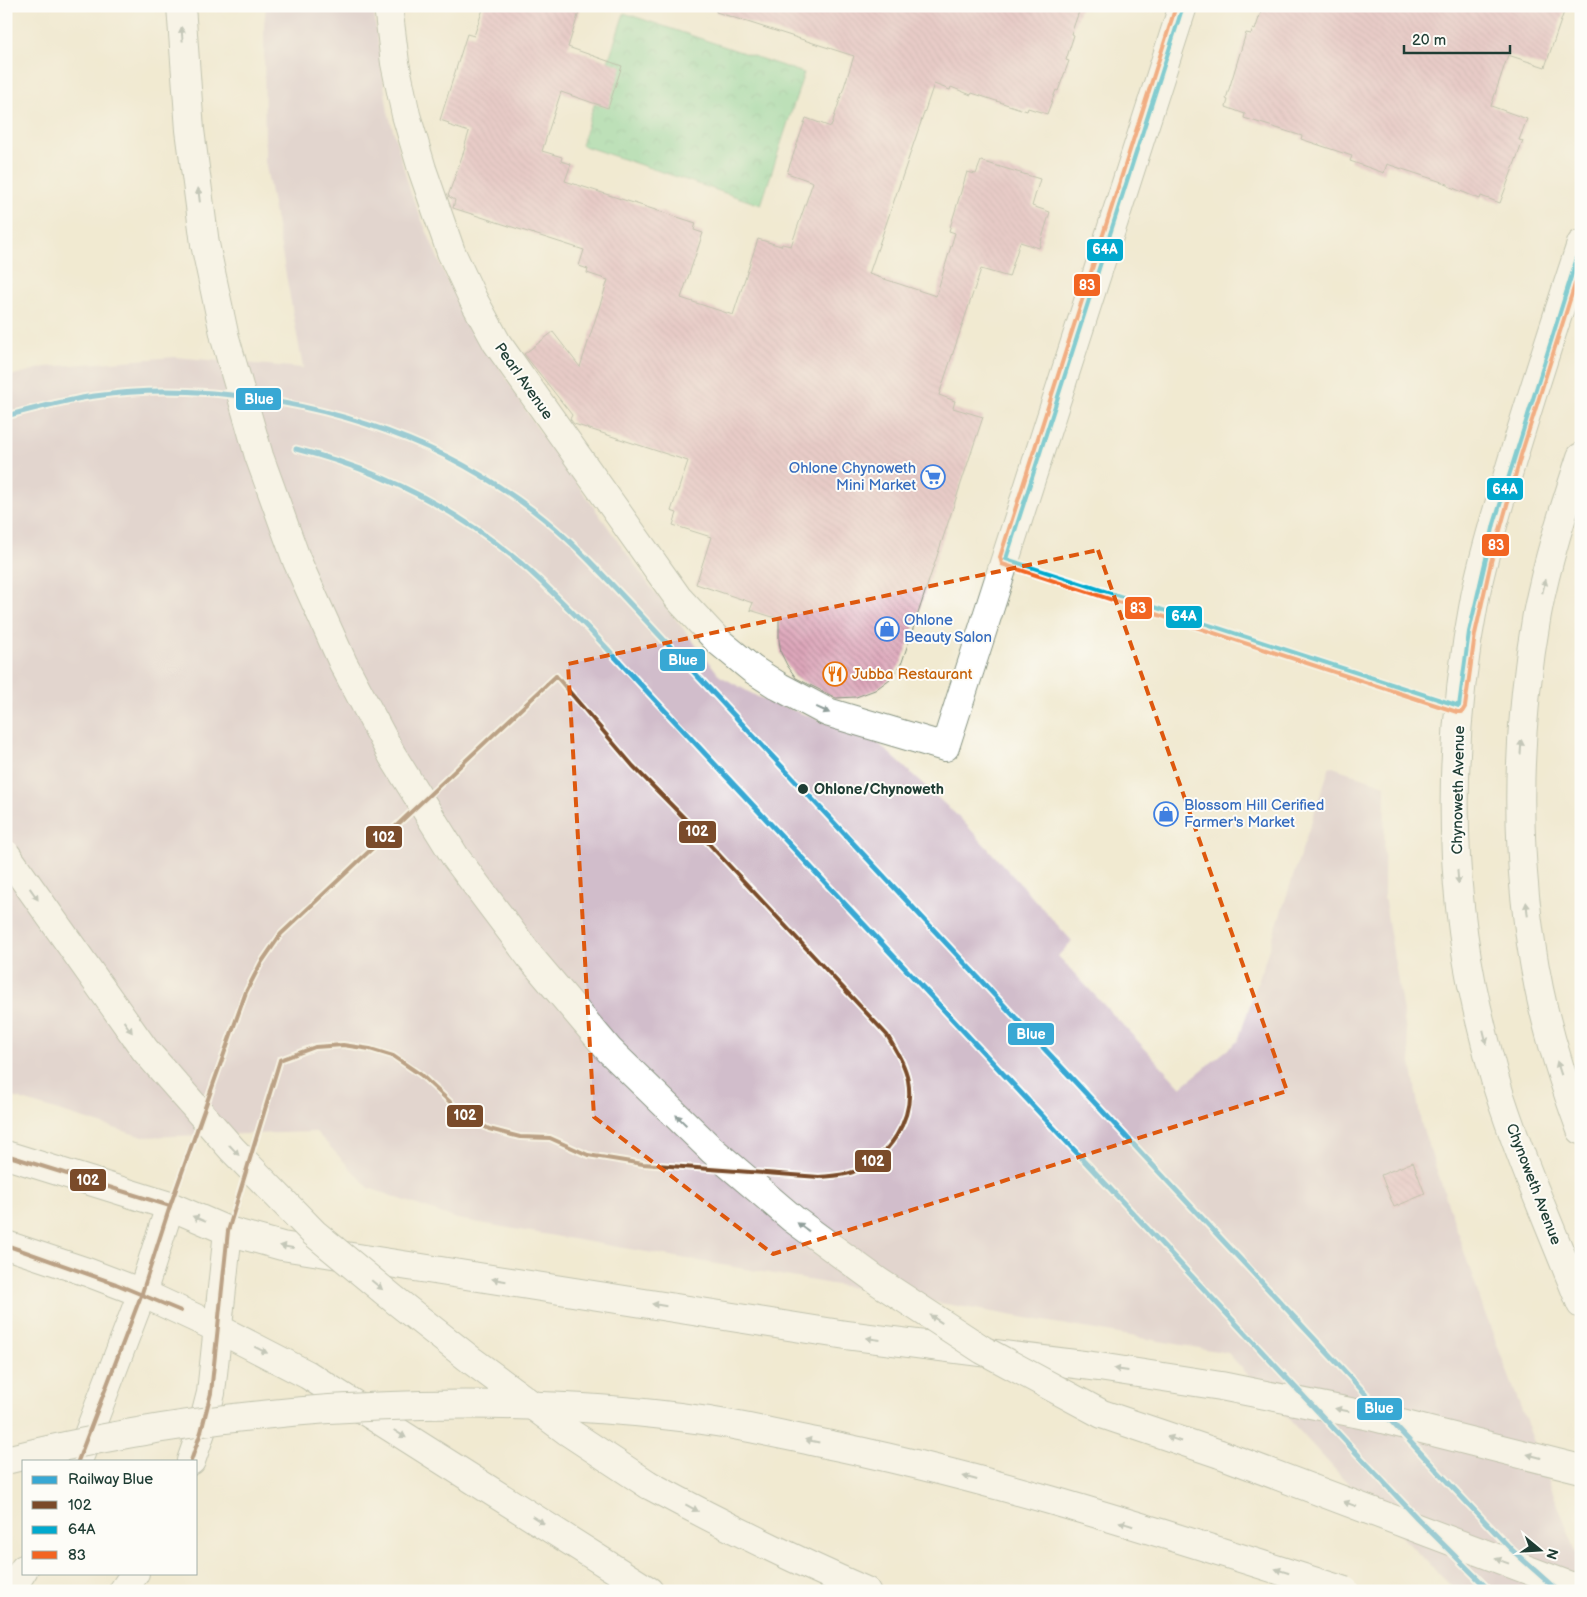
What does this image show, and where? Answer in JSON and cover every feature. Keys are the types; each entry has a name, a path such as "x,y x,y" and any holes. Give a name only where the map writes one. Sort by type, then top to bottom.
{"main road":[{"path":"181,6 190,130 205,244 225,338 259,456 298,561 343,663 392,755 456,858 531,958 609,1050 712,1150 793,1219 879,1282 984,1350 1102,1414 1220,1454 1581,1590"},
{"name":"Pearl Avenue","path":"388,6 395,63 404,107 422,168 452,252 473,299 497,343 678,598 718,641 752,669 780,687 827,712 945,747 1184,6"},
{"name":"Chynoweth Avenue","path":"1581,244 1500,501 1476,595 1462,673 1455,758 1457,861 1463,927 1476,1005 1496,1083 1581,1304"},
{"path":"1581,458 1555,540 1537,612 1525,690 1520,781 1520,838 1526,904 1539,990 1558,1064 1581,1130"},
{"path":"6,854 145,1050 232,1149 314,1233 472,1360 567,1430 649,1485 733,1530 816,1570 866,1591"},
{"path":"6,1155 170,1206 228,1231 282,1246 846,1335 1221,1386 1370,1416 1581,1469"},
{"path":"78,1460 142,1292 170,1206"},
{"path":"191,1460 211,1393 228,1231"},
{"path":"6,1245 142,1292 308,1375 649,1591"},
{"path":"6,1460 69,1444 148,1429 300,1410 462,1404 547,1405 629,1412 703,1420 894,1458 1014,1489 1345,1591"},
{"path":"10,1591 22,1572"},
{"path":"124,1591 134,1574"}],"highlighted area":[{"path":"1098,550 1287,1091 773,1254 594,1117 568,664"}],"shaded area":[{"path":"266,6 373,6 388,112 411,194 448,282 531,419 650,586 720,676 758,697 876,741 961,819 1072,941 1058,956 1181,1087 1238,1041 1330,766 1385,785 1384,896 1421,1123 1483,1308 1577,1555 1581,1591 1456,1591 1340,1475 1228,1353 457,1219 369,1188 316,1132 143,1137 6,1095 6,377 45,367 175,357 303,368 265,161 264,25"}],"green space":[{"path":"624,13 804,73 761,205 581,145"}],"building":[{"path":"484,6 581,6 568,47 622,66 608,108 561,92 542,151 562,157 561,161 571,164 565,181 696,223 694,230 703,233 681,298 733,315 758,239 781,246 782,244 791,246 813,182 787,173 806,118 831,127 854,56 716,12 717,6 1081,6 1071,34 1074,35 1066,60 1069,61 1047,114 1028,108 1027,111 972,93 971,95 951,87 950,90 934,84 869,274 936,296 955,233 949,231 967,172 976,174 981,161 1040,179 1032,206 1050,212 1039,248 1020,242 1009,277 981,269 939,395 955,401 953,408 983,417 902,662 890,679 875,690 856,697 836,698 796,678 781,653 779,619 750,610 753,603 696,584 711,537 673,525 677,513 671,511 688,461 574,424 570,419 572,415 524,354 553,332 580,367 608,280 587,273 588,269 579,266 584,250 453,208 455,200 448,196 469,132 448,125 449,123 440,120 467,34 474,36"},
{"path":"1263,6 1566,6 1545,67 1508,55 1491,106 1527,119 1519,140 1523,141 1500,203 1481,196 1480,199 1448,186 1448,184 1387,164 1384,173 1350,161 1352,156 1301,139 1302,136 1244,118 1245,114 1226,107 1228,100 1226,99 1246,33 1251,34 1253,29 1255,30"},
{"path":"1413,1162 1425,1194 1394,1207 1381,1175"}],"rail line":[{"name":"Blue","path":"6,416 50,404 95,396 138,392 183,391 276,401 321,411 408,439 470,469 534,511 575,546 612,585 1456,1491 1512,1550 1558,1591"},
{"name":"Blue","path":"296,449 357,468 416,493 471,525 522,564 547,587 588,628 1417,1518 1490,1591"}],"transit line":[{"name":"83","path":"1176,6 1000,557 1002,564 1457,712 1462,712 1465,707 1475,634 1491,562 1521,455 1581,265"},
{"name":"64A","path":"1183,6 1006,559 1459,706 1469,632 1494,524 1581,245"},
{"name":"102","path":"280,1060 315,1047 343,1045 370,1049 393,1056 421,1075 464,1115 489,1129 520,1137 550,1138 588,1155 643,1164 819,1177 836,1176 853,1172 866,1166 878,1157 897,1135 907,1109 909,1095 908,1080 902,1062 887,1035 697,831 633,766 556,676"},
{"name":"102","path":"78,1460 142,1293 170,1206 246,992 261,963 281,934 556,676"},
{"name":"102","path":"191,1460 211,1393 228,1231 280,1060"},
{"name":"102","path":"6,1155 170,1206"},
{"name":"102","path":"6,1245 116,1284 181,1311"}],"place":[{"name":"Ohlone Chynoweth Mini Market","path":"933,477"},
{"name":"Ohlone Beauty Salon","path":"887,629"},
{"name":"Jubba Restaurant","path":"835,674"},
{"name":"Ohlone/Chynoweth","path":"803,789"},
{"name":"Blossom Hill Cerified Farmer's Market","path":"1166,814"}]}
